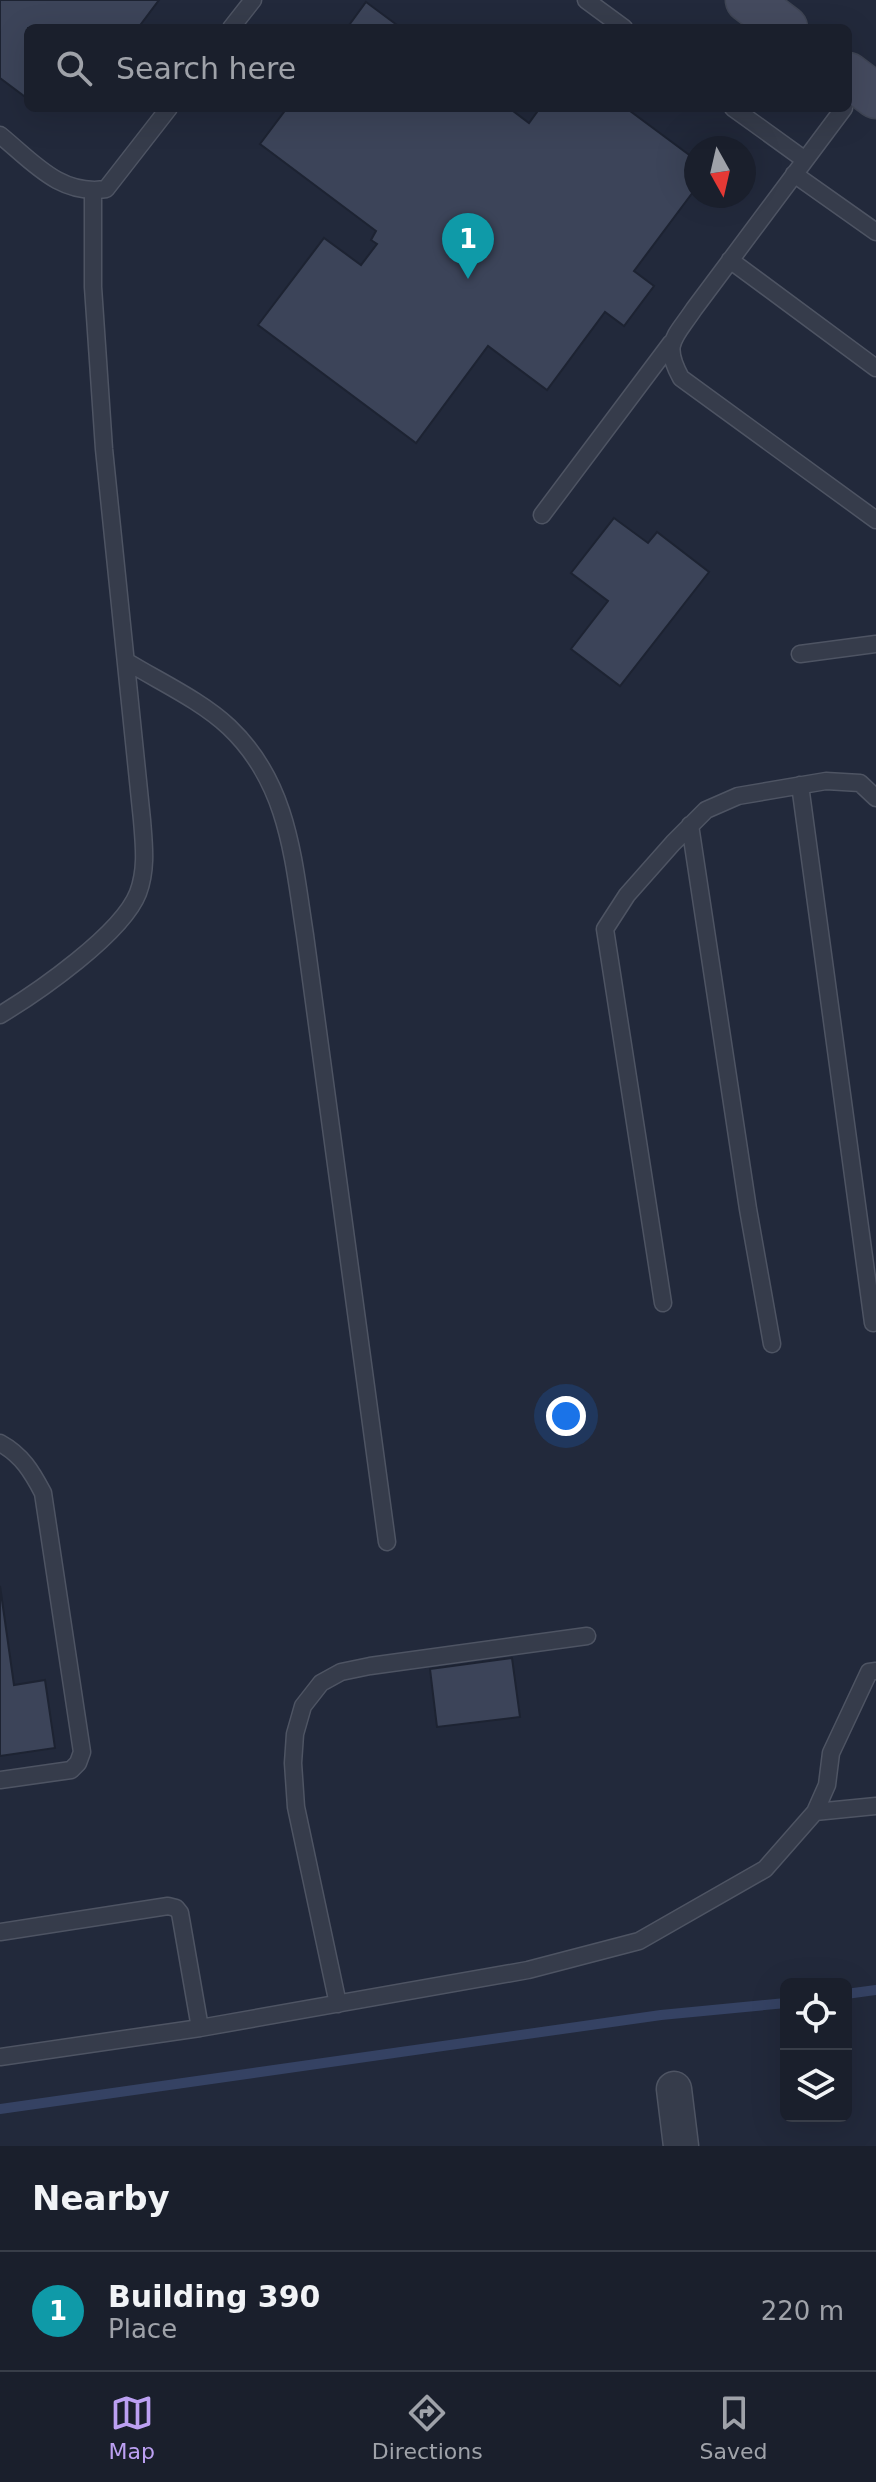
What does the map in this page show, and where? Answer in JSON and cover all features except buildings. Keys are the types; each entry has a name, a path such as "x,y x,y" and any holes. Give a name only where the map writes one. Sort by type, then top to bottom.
{"street":[{"path":"748,0 780,24"},
{"path":"674,2089 681,2146"}],"lane":[{"path":"234,24 253,0"},
{"path":"586,0 619,24"},
{"path":"0,135 61,184 93,191 106,189 166,112"},
{"path":"737,112 876,232"},
{"path":"542,515 841,112"},
{"path":"0,1015 94,946 123,916 136,897 144,872 104,449 93,287 93,191"},
{"path":"730,260 876,368"},
{"path":"671,343 670,359 681,378 876,519"},
{"path":"800,654 876,644"},
{"path":"126,661 228,726 250,751 276,792 289,839 305,935 387,1542"},
{"path":"663,1303 605,929 627,895 706,810 738,796 826,781 860,783 876,798"},
{"path":"800,785 873,1323"},
{"path":"690,825 748,1209 772,1344"},
{"path":"0,1443 18,1455 32,1471 43,1493 82,1752 71,1770 0,1780"},
{"path":"338,2004 296,1807 295,1734 303,1706 321,1683 341,1672 587,1636"},
{"path":"0,2057 200,2028 528,1970 639,1941 765,1869 815,1812 827,1785 831,1753 869,1672 876,1671"},
{"path":"815,1812 876,1806"},
{"path":"0,1932 168,1906 176,1908 180,1913 200,2028"}],"waterway":[{"path":"852,1993 876,1990"},
{"path":"0,2109 661,2015 780,2004"}],"place":[{"name":"Building 390","path":"468,279"}]}
